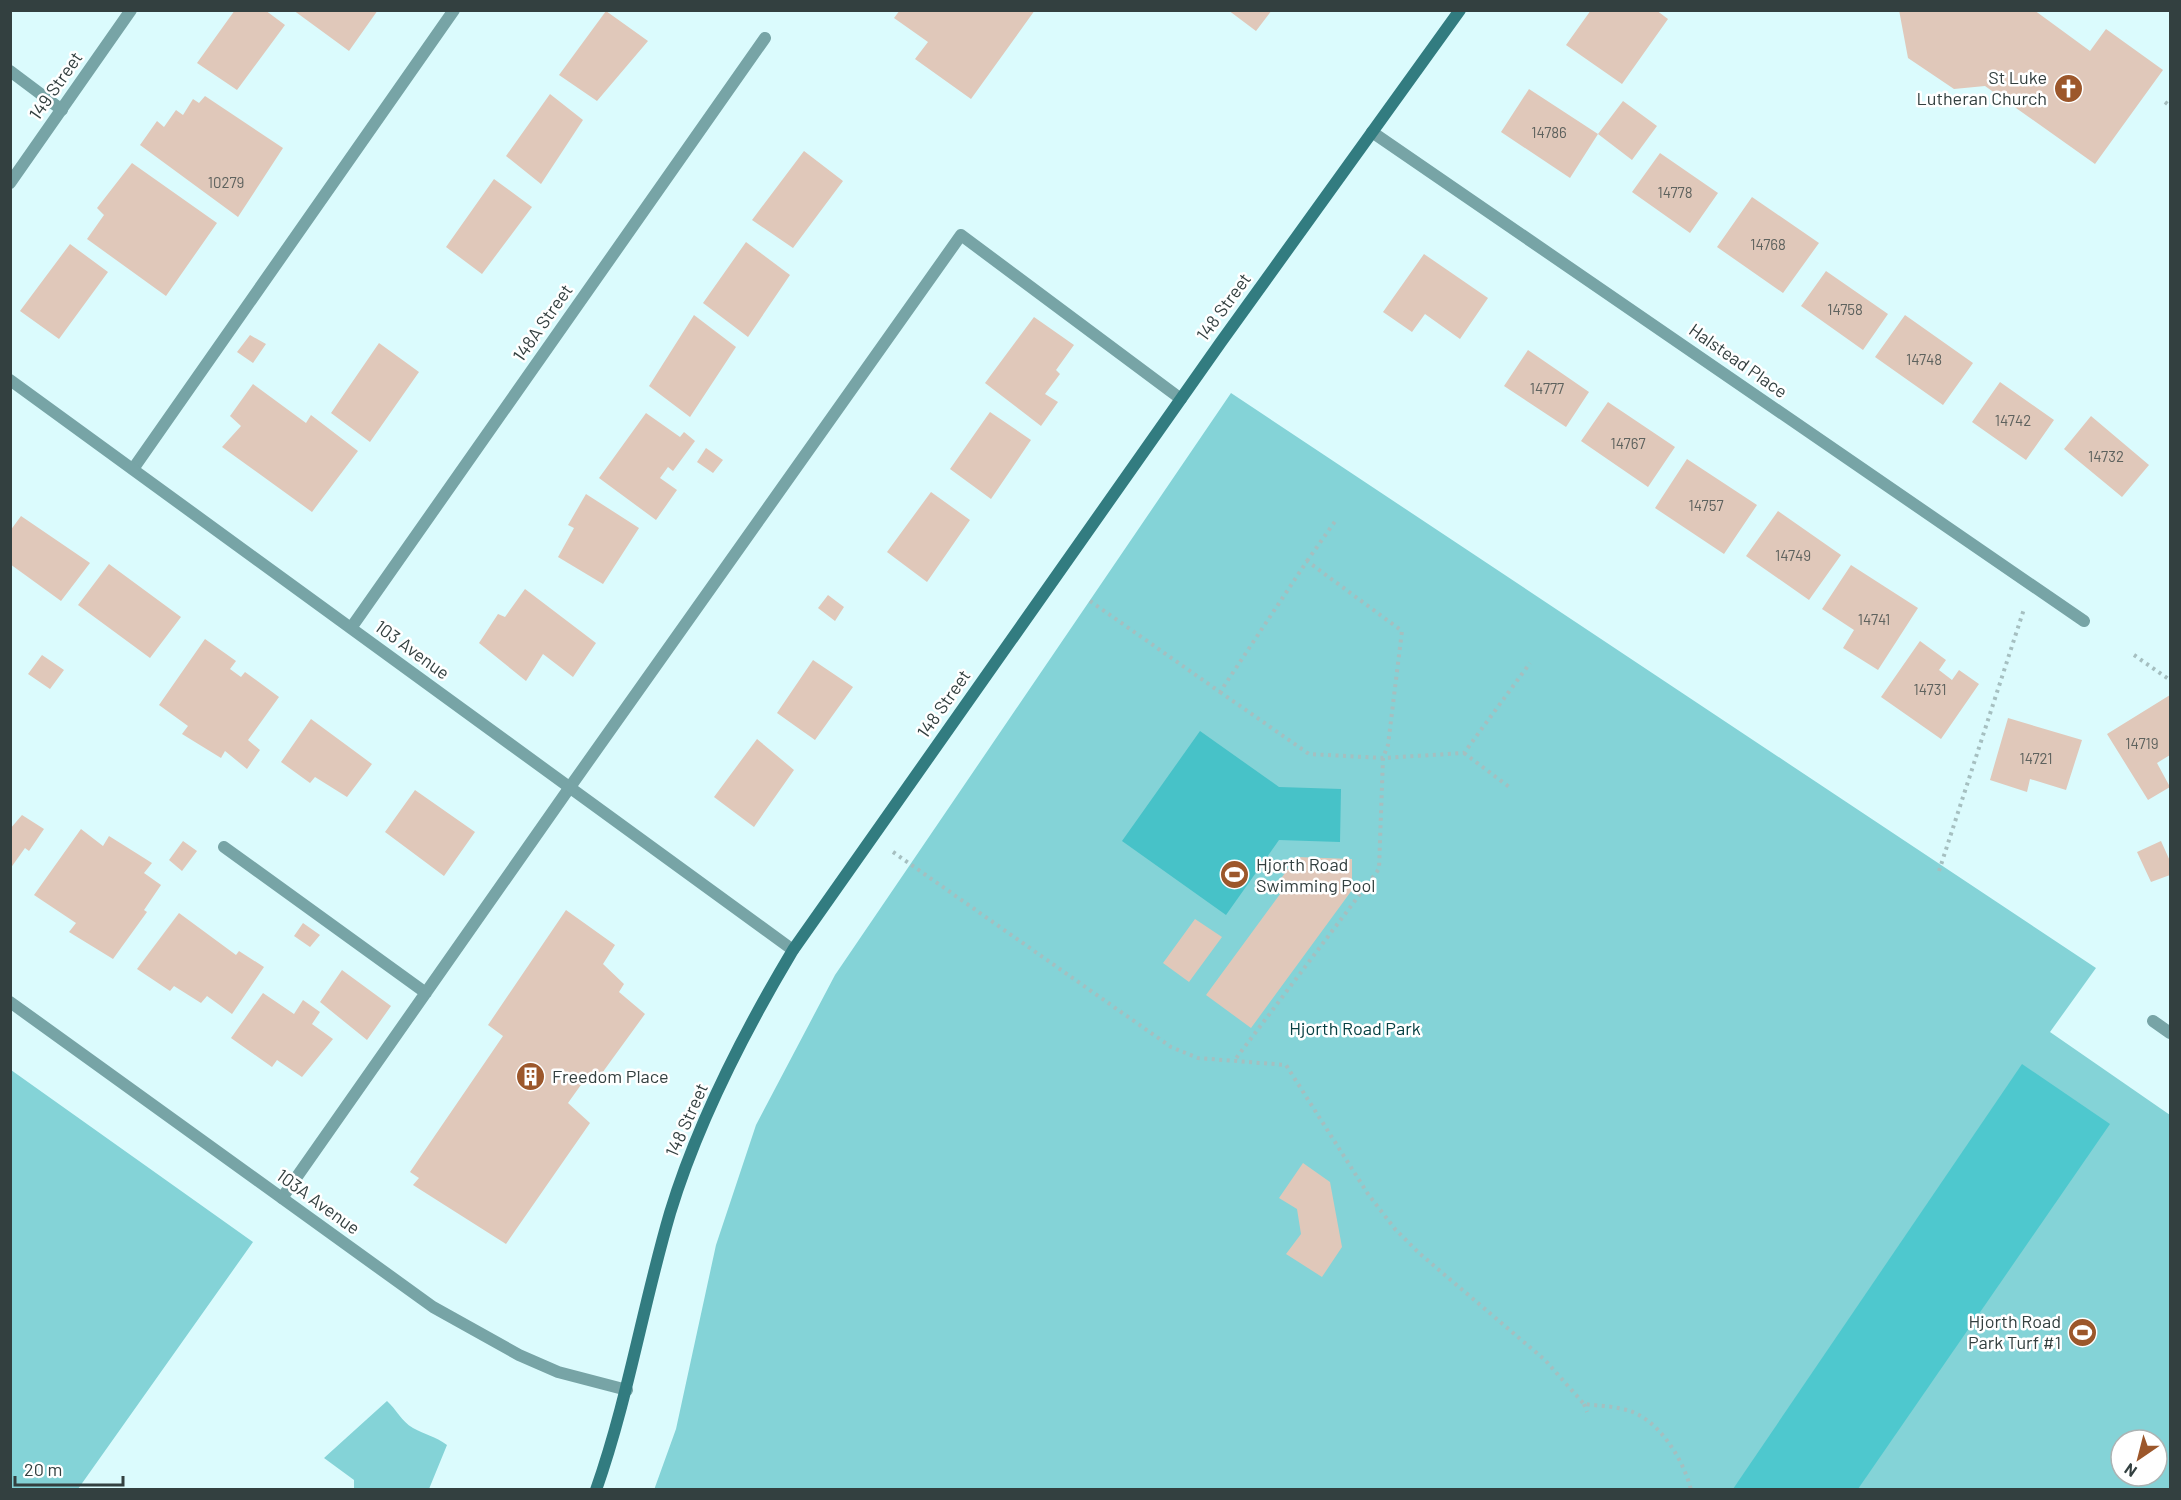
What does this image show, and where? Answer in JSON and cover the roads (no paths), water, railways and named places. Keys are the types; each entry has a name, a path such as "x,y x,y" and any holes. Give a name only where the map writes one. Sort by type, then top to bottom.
{"main road":[{"name":"148 Street","path":"596,1490 627,1390 670,1214 691,1152 731,1066 793,950 1181,399 1460,10"}],"street":[{"name":"149 Street","path":"10,183 131,10"},
{"path":"133,469 454,10"},
{"name":"148A Street","path":"351,628 765,38"},
{"path":"10,71 62,110"},
{"name":"Halstead Place","path":"1372,132 2084,621"},
{"path":"282,1198 961,235 1181,399"},
{"name":"103 Avenue","path":"10,380 793,950"},
{"path":"224,847 426,993"},
{"name":"103A Avenue","path":"10,1002 433,1307 519,1355 558,1372 627,1390"},
{"path":"2153,1021 2170,1033"}],"place":[{"name":"St Luke Lutheran Church","path":"2068,88"},
{"name":"Hjorth Road Swimming Pool","path":"1235,875"},
{"name":"Freedom Place","path":"531,1077"},
{"name":"Hjorth Road Park Turf #1","path":"2082,1332"}],"park label":[{"name":"Hjorth Road Park","path":"1355,1029"}]}
